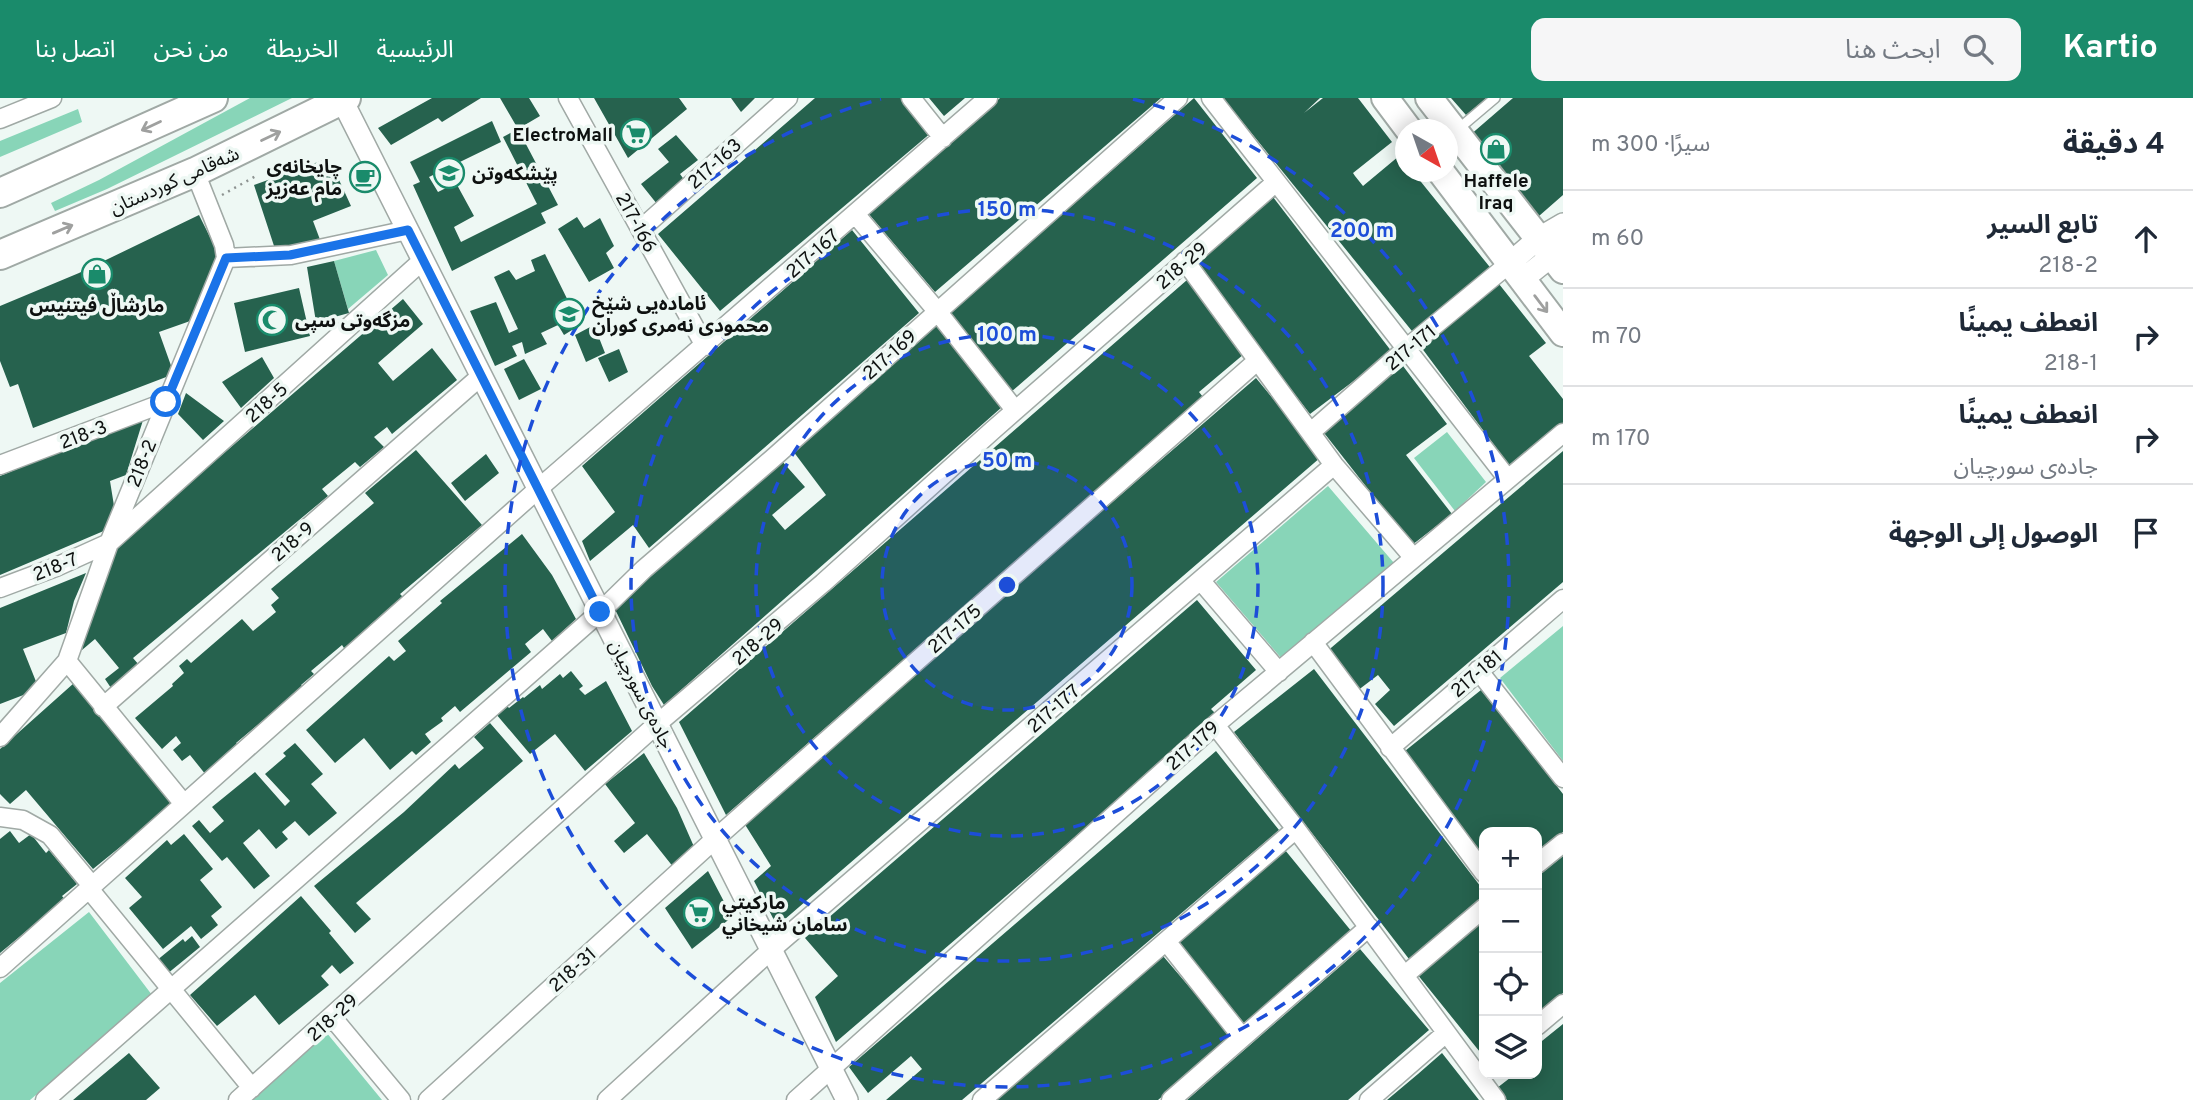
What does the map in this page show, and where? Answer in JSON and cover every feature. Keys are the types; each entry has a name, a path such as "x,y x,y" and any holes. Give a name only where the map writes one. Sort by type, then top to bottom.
{"highway":[{"path":"0,193 213,98"},
{"name":"شەقامی کوردستان","path":"0,255 195,172 344,99"}],"main road":[{"path":"1385,98 1401,119"},
{"path":"1429,98 1445,119"},
{"path":"1458,136 1554,253"},
{"path":"1449,182 1563,332"}],"street":[{"name":"217-166","path":"568,98 705,346"},
{"name":"217-163","path":"641,229 788,98"},
{"path":"911,98 943,138"},
{"name":"217-167","path":"0,968 538,489 988,98"},
{"name":"217-169","path":"45,1100 600,612 643,569 772,459 1178,98"},
{"path":"1211,98 1507,478"},
{"name":"جادەی سورچیان","path":"344,99 847,1100"},
{"path":"0,120 41,100"},
{"path":"195,172 225,245 226,258 290,255 408,230"},
{"name":"218-29","path":"238,1100 657,724 804,600 1276,182"},
{"path":"856,215 1016,410"},
{"path":"1517,271 1554,253 1563,225"},
{"name":"218-2","path":"0,737 68,661 109,543 226,258"},
{"name":"218-5","path":"109,543 423,260"},
{"path":"1185,261 1334,465 1413,557"},
{"name":"217-171","path":"1311,432 1407,348 1517,271"},
{"name":"217-175","path":"715,839 1257,361"},
{"name":"218-9","path":"103,707 481,376"},
{"name":"218-3","path":"0,465 166,402"},
{"name":"217-179","path":"796,1100 1215,725 1563,433"},
{"name":"217-177","path":"607,1100 771,950 1334,465"},
{"name":"218-7","path":"0,588 109,543"},
{"path":"1201,581 1279,672"},
{"name":"217-181","path":"1390,748 1563,599"},
{"path":"1313,642 1479,866"},
{"path":"68,661 184,804"},
{"path":"1478,670 1563,778"},
{"path":"0,721 20,714"},
{"path":"1215,725 1296,829 1446,1033 1479,1070"},
{"path":"0,817 23,820 50,835 252,1088"},
{"path":"982,1100 1296,829"},
{"name":"218-31","path":"428,1100 715,839"},
{"path":"1542,860 1563,843"},
{"path":"1405,975 1479,912"},
{"path":"1171,1100 1369,927"},
{"path":"1166,941 1242,1037"},
{"path":"1542,1022 1563,1004"},
{"path":"332,1017 401,1100"},
{"path":"1368,1100 1446,1033"},
{"path":"1485,1079 1496,1100"}],"lane":[{"path":"1458,129 1495,98"}],"path":[{"path":"221,195 256,176"}],"green space":[{"path":"250,98 292,98 107,189 55,211 51,203"},
{"path":"78,109 82,122 0,157 0,141"},
{"path":"376,250 388,275 348,309 334,261"},
{"path":"1447,432 1486,482 1455,511 1414,458"},
{"path":"1328,486 1394,563 1282,659 1216,582"},
{"path":"1563,626 1563,761 1500,678"},
{"path":"89,912 152,995 30,1100 0,1100 0,983"},
{"path":"326,1032 382,1100 250,1100"}],"building":[{"path":"432,98 481,98 442,122 438,118 391,145 378,128"},
{"path":"500,98 529,98 540,116 518,129"},
{"name":"ElectroMall","path":"594,98 679,98 687,109 628,158"},
{"path":"731,98 755,98 741,112"},
{"path":"815,98 903,98 932,132 720,311 658,234"},
{"path":"929,98 965,98 944,116"},
{"path":"1000,98 1161,98 935,292 868,213"},
{"path":"1194,98 1257,178 1011,392 948,315"},
{"path":"1223,98 1320,98 1304,113 1323,98 1358,98 1392,142 1353,173 1355,176 1363,186 1395,159 1395,182 1421,182 1493,271 1416,336"},
{"path":"1451,98 1487,98 1466,115"},
{"path":"1513,98 1563,98 1563,195 1539,216 1469,136"},
{"path":"492,121 501,142 429,177 438,192 456,183 474,216 454,227 461,242 537,204 503,137 518,129 558,205 541,213 546,223 452,271 413,185 420,182 410,162"},
{"path":"676,135 698,160 680,174 685,181 657,204 641,184 669,162 658,149"},
{"path":"329,158 351,206 313,221 322,245 276,252 254,185"},
{"path":"1273,197 1392,352 1310,414 1193,263"},
{"path":"199,215 216,249 216,263 193,320 159,332 174,374 33,428 18,384 10,387 0,361 0,306 79,273"},
{"path":"577,217 584,228 600,218 614,246 606,253 614,268 589,282 558,229"},
{"path":"852,230 919,313 649,548 633,525 590,561 582,541 615,512 582,466"},
{"path":"545,254 580,325 564,335 558,325 541,333 547,344 525,354 522,342 512,346 517,356 495,366 470,311 496,302 509,333 518,329 494,277 509,270 516,280 535,271 531,260"},
{"path":"334,261 349,313 316,322 307,267"},
{"path":"1187,280 1244,354 1199,392 1203,397 726,815 679,722"},
{"path":"1499,284 1546,343 1529,356 1563,399 1563,423 1509,465 1421,347"},
{"name":"مزگەوتی سپی","path":"299,288 310,336 245,352 234,303"},
{"path":"403,299 423,324 378,363 393,381 432,348 457,380 392,434 387,427 374,437 384,447 360,467 355,462 322,489 328,496 133,658 139,665 111,688 105,679 119,668 95,639 82,650 87,626 115,547"},
{"path":"594,325 605,353 586,362 575,335"},
{"path":"937,325 1002,407 664,705 614,607 781,460 805,487 772,515 785,530 826,495 793,451"},
{"path":"619,349 628,372 609,382 598,358"},
{"path":"262,357 274,378 241,408 222,382"},
{"path":"524,359 541,389 519,400 504,369"},
{"path":"1403,366 1447,424 1406,455 1452,514 1412,545 1321,429"},
{"path":"1256,378 1321,457 777,926 754,881 771,866 744,823"},
{"path":"186,393 224,421 203,440 178,414"},
{"path":"144,417 126,475 110,481 115,512 106,530 0,575 0,476"},
{"path":"416,450 482,525 400,594 403,597 370,625 373,628 346,651 342,645 311,671 314,674 301,685 303,687 236,743 240,747 206,775 190,755 182,761 173,750 181,743 176,736 162,749 135,718 173,686 184,673 179,666 187,659 191,663 242,619 253,631 276,612 271,605 279,598 271,589 374,503 365,493"},
{"path":"1563,451 1563,582 1394,726 1375,704 1390,690 1378,675 1357,691 1325,653"},
{"path":"486,454 499,473 465,501 451,483"},
{"path":"522,534 552,575 576,619 552,641 543,629 525,644 531,652 460,712 455,706 441,718 443,721 425,734 431,742 416,755 412,751 390,770 364,738 335,763 306,730 389,656 394,661 406,651 398,641 442,603 440,601"},
{"path":"86,573 74,601 66,633 23,649 39,689 0,704 0,608"},
{"path":"1197,600 1256,670 1211,709 1217,715 836,1042 815,997 838,976 805,938"},
{"path":"1314,669 1479,884 1479,903 1409,959 1234,732"},
{"path":"571,671 583,686 579,689 585,695 606,681 632,731 585,771 555,734 530,754 496,714 507,706 509,708 540,685 542,689 560,674 563,678"},
{"path":"74,683 172,805 93,869 26,790 10,804 0,794 0,749"},
{"path":"1481,690 1563,794 1563,832 1542,848 1542,827 1479,827 1479,855 1400,755"},
{"path":"490,723 523,761 356,903 371,919 355,933 314,886 404,812 455,764 459,769 484,748 474,737"},
{"path":"295,743 323,774 311,784 337,813 309,836 295,821 282,832 288,839 276,849 259,829 243,843 270,876 254,889 227,857 222,861 192,826 199,820 210,833 224,821 212,807 255,772 285,806 290,801 265,774 286,756 283,753"},
{"path":"1216,751 1279,830 962,1100 886,1100 922,1069 911,1056 868,1093 849,1067"},
{"path":"644,753 677,808 695,849 674,868 647,834 624,853 614,841 635,823 605,784"},
{"path":"10,831 19,843 31,834 46,853 49,850 77,884 62,896 67,902 43,922 41,919 0,953 0,839"},
{"path":"184,834 213,869 200,880 222,907 211,916 218,925 201,939 191,926 163,949 129,908 142,897 125,878 167,840 171,845"},
{"path":"1285,850 1352,932 1244,1023 1176,941"},
{"path":"1563,856 1563,993 1542,1011 1542,890 1542,873"},
{"name":"ماركيتي سامان شيخاني","path":"708,871 732,917 692,949 665,908"},
{"path":"301,896 354,963 340,974 332,965 321,976 329,985 279,1025 255,995 217,1026 190,995"},
{"path":"1479,924 1479,1051 1417,974"},
{"path":"192,936 200,947 167,974 156,961 183,939 185,942"},
{"path":"1360,949 1429,1030 1348,1100 1187,1100"},
{"path":"1163,956 1232,1037 1158,1100 996,1100"},
{"path":"1563,1024 1563,1100 1507,1100 1497,1088 1509,1079 1542,1079 1542,1041"},
{"path":"129,1053 160,1088 146,1100 73,1100"},
{"path":"1442,1053 1479,1100 1387,1100 1418,1074"}],"place":[{"name":"ElectroMall","path":"636,134"},
{"name":"Haffele Iraq","path":"1496,149"},
{"name":"پێشکەوتن","path":"449,173"},
{"name":"چایخانەی مام عەزیز","path":"365,177"},
{"name":"مارشاڵ فیتنیس","path":"97,274"},
{"name":"ئامادەیی شێخ محمودی نەمری کوران","path":"569,314"},
{"name":"مزگەوتی سپی","path":"272,320"},
{"name":"ماركيتي سامان شيخاني","path":"699,913"}],"route":[{"path":"166,402 226,258 290,255 408,230 600,612"}]}
